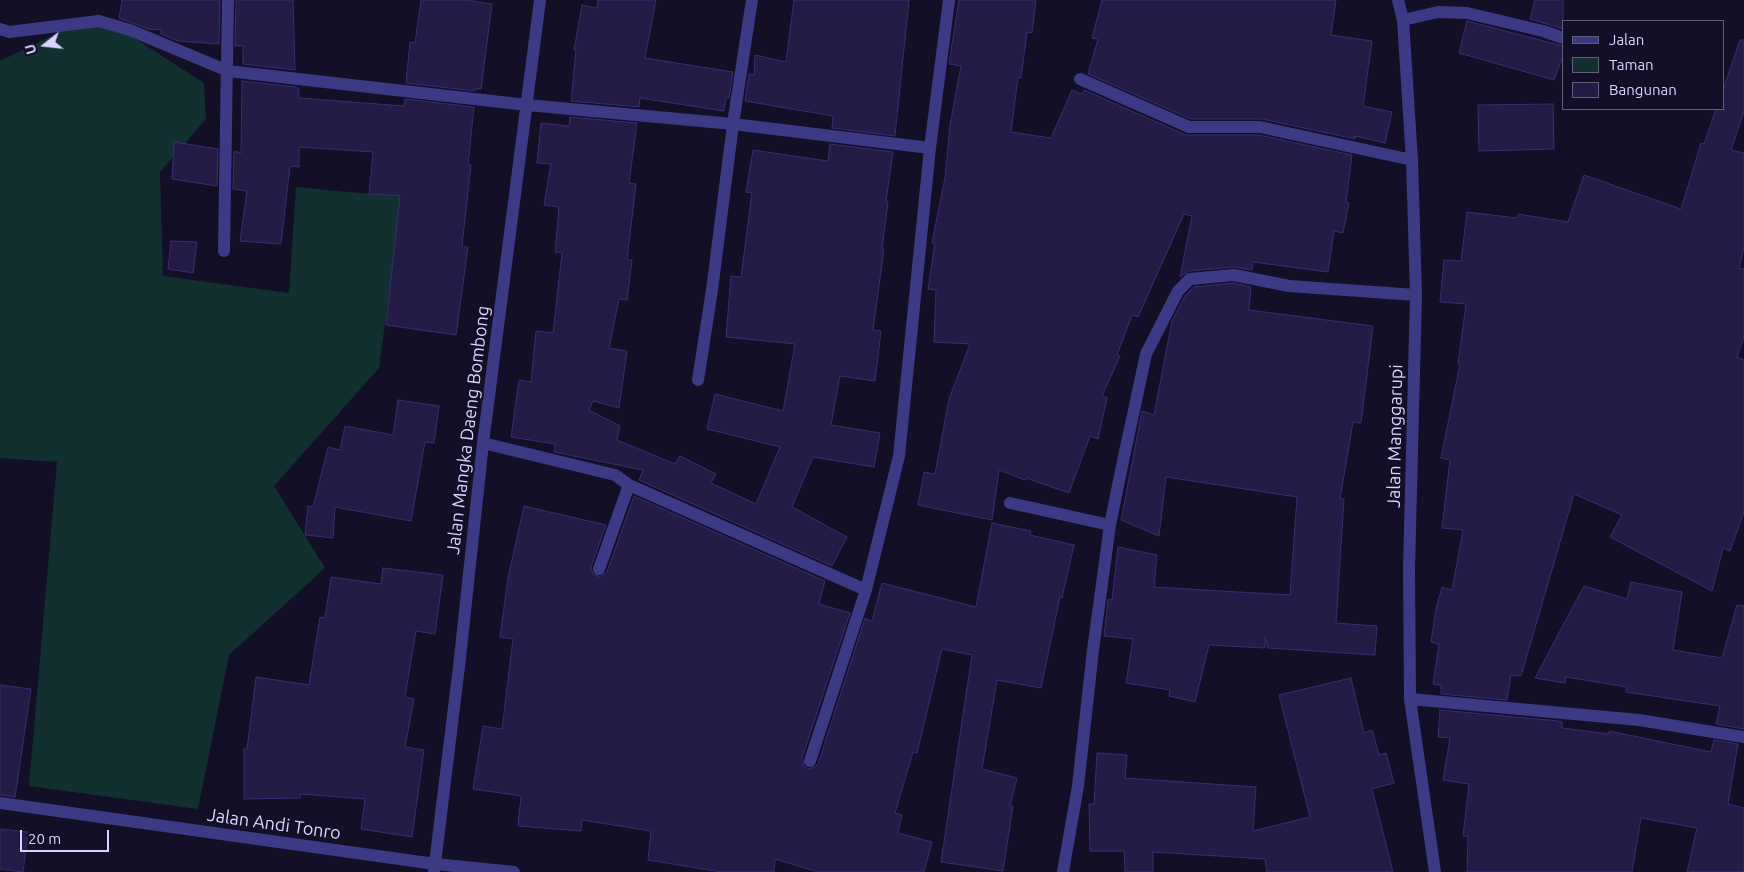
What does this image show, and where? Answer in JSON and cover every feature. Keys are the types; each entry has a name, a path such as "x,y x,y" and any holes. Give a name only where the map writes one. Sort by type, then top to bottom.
{"street":[{"path":"224,251 228,0"},
{"name":"Jalan Mangka Daeng Bombong","path":"434,868 460,658 483,443 540,0"},
{"path":"698,380 752,0"},
{"path":"810,761 866,590 900,456 930,148 950,0"},
{"name":"Jalan Manggarupi","path":"1398,0 1403,20 1412,160 1416,295 1409,568 1410,699 1435,872"},
{"path":"1403,20 1438,12 1467,13 1543,31 1562,38"},
{"path":"0,29 8,32 99,21 130,30 228,71 527,105 733,124 930,148"},
{"path":"1080,79 1189,127 1260,128 1412,160"},
{"path":"1063,872 1078,786 1093,650 1110,525 1146,354 1178,291 1190,279 1234,274 1289,286 1416,295"},
{"path":"483,443 615,475 629,485 866,590"},
{"path":"599,569 629,485"},
{"path":"1010,503 1110,525"},
{"path":"1410,699 1639,720 1744,737"},
{"name":"Jalan Andi Tonro","path":"0,803 434,868 514,872"}],"green space":[{"path":"97,14 204,83 206,119 160,172 163,276 289,293 296,187 402,197 379,368 274,486 325,568 229,655 198,809 29,786 57,462 0,458 0,61"}],"building":[{"path":"122,0 220,0 219,44 178,41 161,34 161,30 148,29 119,18"},
{"path":"236,0 293,0 295,70 243,64 243,46 235,46"},
{"path":"421,0 467,0 492,4 481,89 475,89 475,91 406,83 410,42 415,43"},
{"path":"598,0 656,0 645,58 733,72 729,98 726,98 724,111 640,98 639,107 571,101 576,50 574,50 582,5 597,8"},
{"path":"794,0 909,0 895,136 832,128 833,116 745,101 749,74 754,75 755,55 786,62"},
{"path":"959,0 1036,0 1032,33 1027,32 1021,78 1018,78 1011,132 1051,138 1072,90 1082,94 1084,90 1186,135 1259,135 1352,155 1346,202 1349,203 1343,233 1334,231 1328,272 1253,262 1252,270 1234,267 1189,271 1180,277 1192,216 1184,214 1138,317 1132,315 1117,355 1120,356 1102,396 1107,398 1098,439 1090,436 1069,493 999,470 992,520 918,505 924,472 935,474 949,399 970,344 934,342 936,290 928,289 935,243 932,243 945,178 950,125 961,66 949,64"},
{"path":"1102,0 1336,0 1331,35 1372,41 1363,106 1392,112 1385,143 1355,136 1355,139 1262,119 1191,119 1088,74 1098,39 1092,38"},
{"path":"1535,0 1563,0 1562,29 1530,19"},
{"path":"1467,21 1562,46 1562,59 1554,80 1459,53"},
{"path":"1740,40 1744,40 1744,111 1731,150 1744,153 1744,247 1739,268 1744,269 1744,337 1737,357 1744,360 1744,512 1730,551 1723,548 1712,591 1610,537 1622,515 1574,494 1521,676 1511,675 1507,700 1441,694 1441,685 1433,684 1439,644 1431,642 1436,609 1442,587 1452,590 1463,530 1442,528 1450,460 1441,458 1460,364 1458,364 1466,304 1440,302 1444,260 1461,261 1467,212 1517,218 1518,214 1568,222 1584,175 1681,209 1701,143 1704,144 1716,110 1724,110 1724,87"},
{"path":"242,81 295,87 299,89 299,98 404,106 405,99 474,107 468,165 471,165 462,246 468,247 456,335 386,325 400,196 369,194 373,152 299,147 299,167 290,166 281,244 240,241 247,191 233,189 234,151 241,153"},
{"path":"1553,104 1554,149 1479,151 1478,105"},
{"path":"570,117 637,123 629,183 636,184 627,260 632,260 627,300 619,299 609,348 627,351 619,408 593,401 589,410 620,426 617,440 675,464 680,456 716,474 711,483 756,504 780,447 707,429 715,394 783,411 795,344 726,337 731,276 741,277 752,193 746,192 753,150 828,161 830,144 893,152 886,201 888,202 882,249 884,249 873,330 881,331 875,381 840,376 831,425 880,433 874,467 813,457 792,507 847,537 832,566 639,480 643,470 554,452 555,444 511,437 519,380 531,382 536,331 553,333 562,253 555,252 559,207 544,205 551,164 537,163 541,123 569,126"},
{"path":"174,142 218,149 217,186 172,179"},
{"path":"171,241 197,242 193,273 168,269"},
{"path":"1234,283 1251,287 1249,310 1373,326 1361,423 1353,422 1340,499 1344,499 1336,623 1377,626 1375,655 1268,648 1265,637 1265,648 1209,645 1195,702 1169,696 1170,690 1126,683 1133,639 1104,636 1108,599 1112,600 1118,547 1157,555 1154,587 1290,595 1297,497 1166,477 1159,536 1121,520 1142,411 1154,415 1172,321 1185,296 1194,287"},
{"path":"398,400 439,406 434,443 425,442 411,521 335,507 333,538 305,535 308,506 313,507 328,447 340,450 345,426 393,435"},
{"path":"634,496 825,581 819,604 850,613 802,758 804,766 808,769 818,764 865,618 872,621 882,583 976,607 992,523 1031,531 1030,535 1074,545 1062,598 1060,597 1041,688 997,680 982,769 1017,778 1010,806 1013,806 1003,871 941,862 972,655 942,649 917,753 913,752 895,813 902,815 898,833 932,842 924,872 818,872 775,859 774,872 721,872 648,860 651,831 582,820 581,831 518,826 521,796 473,789 483,726 502,729 513,639 500,637 508,578 524,506 606,525 591,567 593,574 600,577 607,572"},
{"path":"383,568 443,575 435,634 416,631 405,697 414,699 405,747 424,750 412,837 361,829 365,799 300,794 300,798 244,799 244,749 247,749 256,677 309,685 320,617 325,618 331,577 381,584"},
{"path":"1631,582 1682,592 1673,650 1722,658 1737,605 1744,606 1744,729 1716,724 1720,706 1626,692 1627,687 1566,677 1565,683 1535,678 1584,586 1627,599"},
{"path":"1351,678 1364,733 1372,730 1379,755 1386,753 1394,783 1372,789 1393,872 1267,872 1265,859 1153,852 1153,872 1125,872 1124,851 1090,851 1089,804 1094,804 1097,753 1127,755 1125,778 1256,787 1253,831 1310,817 1279,695"},
{"path":"0,685 31,689 15,797 0,795"},
{"path":"1440,710 1558,721 1562,722 1562,728 1609,734 1609,731 1711,752 1714,740 1738,744 1728,804 1744,808 1744,872 1687,872 1697,828 1641,818 1632,872 1467,872 1468,836 1463,836 1469,784 1443,780 1450,738 1438,737"},
{"path":"0,829 28,832 23,872 0,869"}]}
